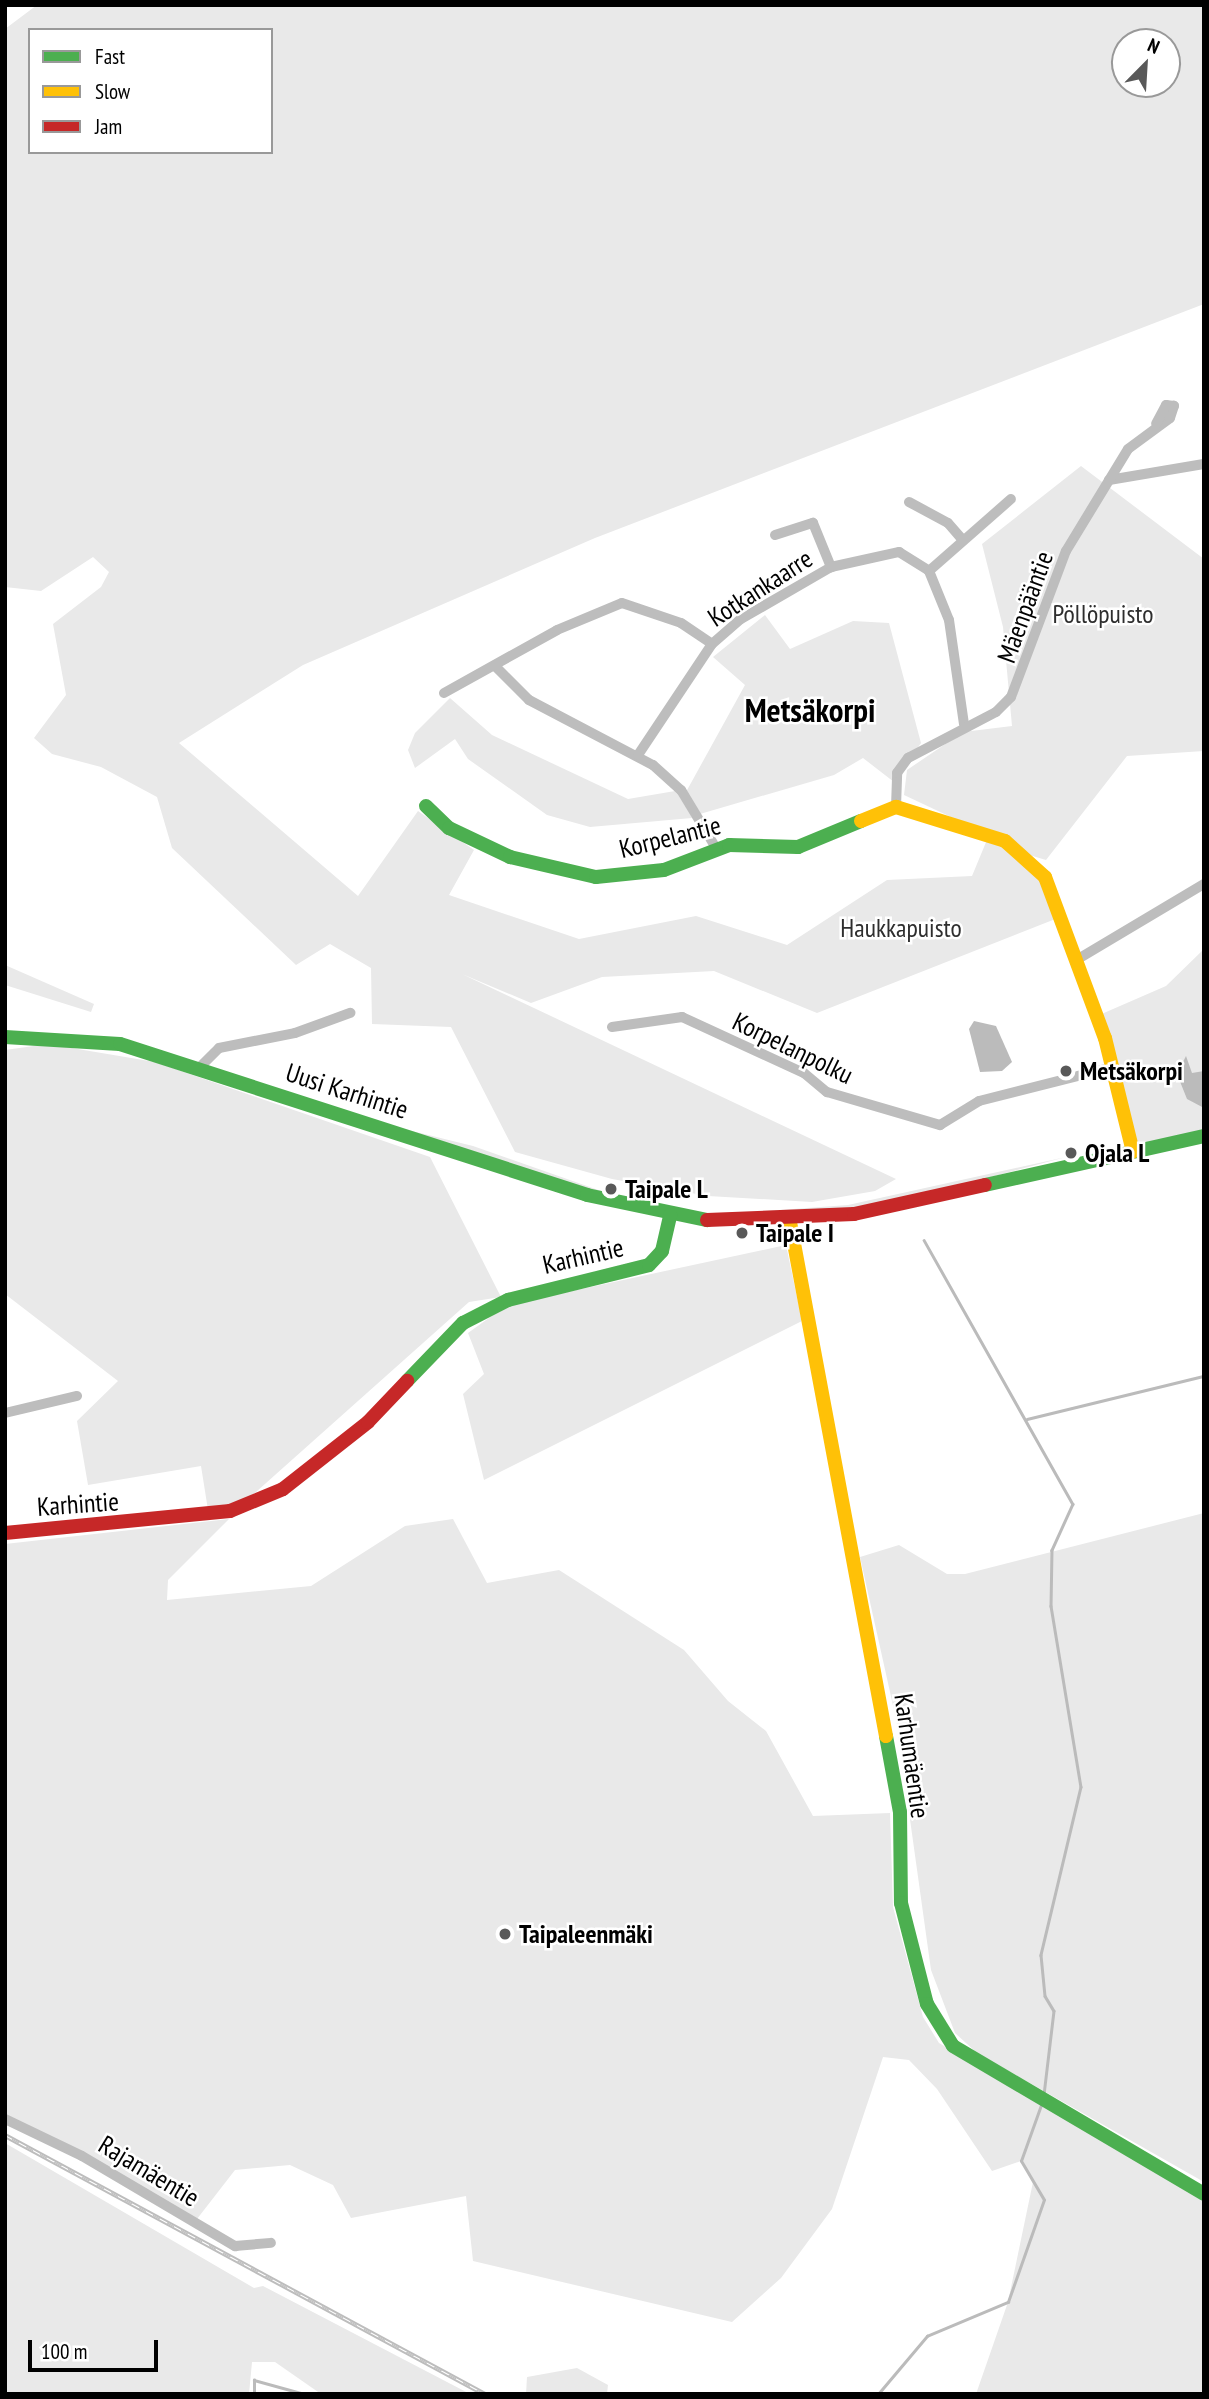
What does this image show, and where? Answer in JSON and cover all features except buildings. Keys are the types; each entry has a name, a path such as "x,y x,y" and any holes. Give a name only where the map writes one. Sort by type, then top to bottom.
{"street":[{"name":"Mäenpääntie","path":"964,724 996,712 1015,691 1066,551 1118,465 1156,424"},
{"path":"1108,482 1127,474 1204,464"},
{"path":"1118,465 1127,474"},
{"path":"1011,499 962,539 929,571 955,642 964,724 902,765 896,807 952,820 1025,853 1045,877 1078,959 1112,1067 1133,1152"},
{"path":"909,502 948,523 962,539"},
{"path":"775,535 813,523 831,567"},
{"name":"Kotkankaarre","path":"638,755 712,644 779,594 831,567 899,552 929,571"},
{"path":"444,693 496,667 557,630 622,603 681,623 712,644"},
{"path":"496,667 509,686 561,720 638,755 681,790 716,848"},
{"name":"Korpelantie","path":"426,806 467,838 569,874 664,870 716,848 798,847 845,833 876,811 896,807"},
{"path":"1078,959 1204,884"},
{"path":"199,1068 219,1048 295,1033 350,1013"},
{"name":"Korpelanpolku","path":"612,1027 682,1017 804,1073 827,1092 940,1125 979,1101 1112,1067"},
{"name":"Uusi Karhintie","path":"5,1037 99,1040 199,1068 547,1182 670,1215"},
{"path":"670,1215 790,1222 910,1204 1204,1136"},
{"name":"Karhintie","path":"5,1533 127,1526 230,1511 283,1489 368,1422 463,1324 508,1300 649,1265 662,1251 670,1215"},
{"name":"Karhumäentie","path":"790,1222 900,1812 901,1903 927,2004 953,2046 976,2062 1204,2194"},
{"path":"5,1413 77,1396"},
{"name":"Rajamäentie","path":"5,2119 82,2156 235,2246 271,2244"}],"green space":[{"path":"37,5 1204,5 1204,304 595,538 303,665 179,743 358,896 418,811 474,850 449,895 579,939 696,916 787,945 887,880 972,876 989,835 904,795 907,770 963,732 1012,726 1003,627 982,544 1081,466 1204,559 1204,751 1127,756 1046,860 1026,854 1063,916 817,1013 714,971 602,977 531,1003 462,974 896,1179 875,1191 812,1202 708,1196 612,1179 515,1152 451,1027 372,1024 371,968 330,944 296,965 172,848 157,797 101,767 52,754 34,738 66,695 53,624 101,587 109,572 93,557 41,591 5,587 5,29"},
{"path":"765,615 790,649 853,621 889,623 921,743 894,782 863,758 834,775 700,814 686,792 745,685 713,657"},
{"path":"450,698 492,735 628,799 681,790 692,818 590,827 547,815 468,759 455,739 415,768 408,750 415,733"},
{"path":"1204,949 1204,1137 1135,1153 1097,1016 1166,986"},
{"path":"5,965 94,1004 91,1012 5,985"},
{"path":"48,1044 155,1062 430,1157 501,1297 469,1302 248,1499 208,1510 201,1466 88,1485 77,1421 118,1381 5,1294 5,1050"},
{"path":"404,1129 473,1146 604,1192 587,1191"},
{"path":"1066,1157 890,1204 752,1219 751,1212 848,1205"},
{"path":"786,1245 802,1321 484,1480 463,1394 484,1374 468,1333 507,1305"},
{"path":"1204,1513 1204,2182 977,2053 955,2033 931,1970 896,1719 860,1557 899,1545 947,1574 965,1574"},
{"path":"229,1519 168,1580 167,1600 311,1586 405,1526 453,1519 487,1583 559,1570 684,1650 728,1701 766,1731 813,1816 890,1813 893,1907 923,2017 939,2043 1204,2200 1204,2394 976,2394 1008,2302 1033,2182 1021,2161 992,2171 937,2089 909,2060 883,2057 832,2209 781,2278 732,2322 473,2261 466,2196 351,2218 333,2185 290,2165 235,2170 197,2219 5,2119 5,1544"},
{"path":"5,2143 254,2288 263,2286 470,2394 321,2394 275,2362 252,2362 249,2394 5,2394"},
{"path":"577,2368 608,2385 607,2394 526,2394 527,2377"}],"shaded area":[{"path":"974,1021 996,1026 1012,1062 1002,1071 980,1072 969,1029"},
{"path":"1186,1056 1192,1073 1204,1071 1204,1108 1187,1099 1177,1074"}],"waterway":[{"path":"924,1240 1073,1504 1052,1550 1051,1606 1081,1787 1041,1955 1045,1996 1054,2011 1044,2095"},
{"path":"1027,1419 1204,1376"},
{"path":"878,2394 927,2336 1008,2302 1044,2200 1021,2161 1041,2105"},
{"path":"254,2394 254,2380 305,2394"}],"railway":[{"path":"5,2135 485,2394"}],"traffic: fast":[{"path":"426,806 449,828 510,857 596,877 664,870 729,845 798,847 861,821"},
{"path":"5,1037 120,1044 587,1195 707,1220"},
{"path":"985,1185 1204,1136"},
{"path":"407,1381 463,1323 508,1300 649,1265 662,1251 670,1215"},
{"path":"886,1736 900,1812 901,1903 927,2004 953,2046 1204,2194"}],"traffic: slow":[{"path":"861,821 896,807 1005,841 1045,877 1105,1038 1133,1152"},
{"path":"790,1222 886,1736"}],"traffic: jam":[{"path":"707,1220 854,1214 985,1185"},
{"path":"5,1533 230,1511 283,1489 368,1422 407,1381"}],"place":[{"name":"Metsäkorpi","path":"1066,1071"},
{"name":"Ojala L","path":"1071,1153"},
{"name":"Taipale L","path":"611,1189"},
{"name":"Taipale I","path":"742,1233"},
{"name":"Taipaleenmäki","path":"505,1934"}],"district":[{"name":"Metsäkorpi","path":"810,710"}],"park label":[{"name":"Pöllöpuisto","path":"1103,614"},
{"name":"Haukkapuisto","path":"901,928"}]}
